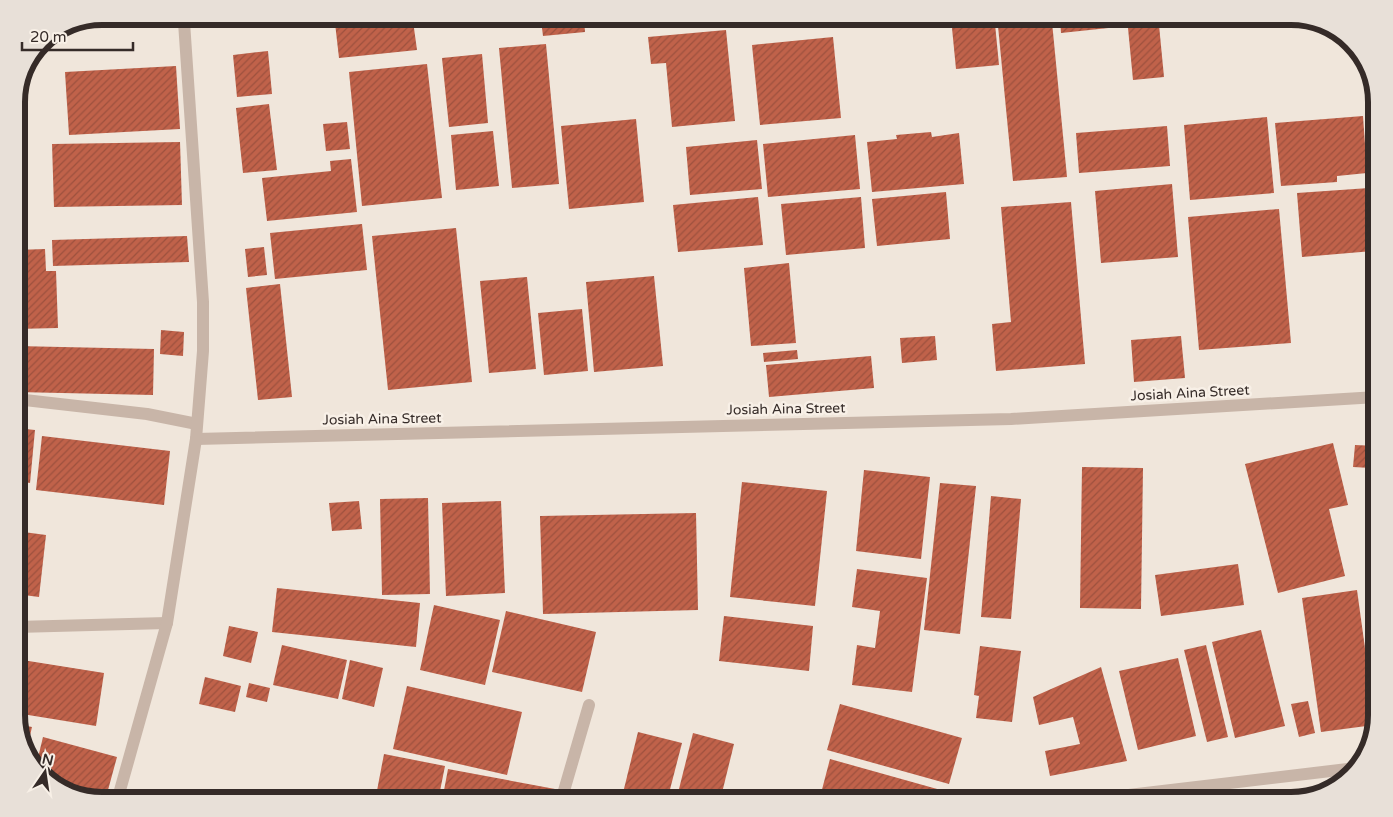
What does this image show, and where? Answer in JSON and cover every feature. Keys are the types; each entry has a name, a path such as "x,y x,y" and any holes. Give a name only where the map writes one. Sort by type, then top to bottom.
{"street":[{"path":"120,792 167,623 196,438 203,351 203,302 184,25"},
{"name":"Josiah Aina Street","path":"196,438 1011,419 1368,397"},
{"path":"25,400 147,414 197,424"},
{"path":"25,627 167,623"},
{"path":"564,792 589,705"},
{"path":"1154,792 1347,769"}],"building":[{"path":"335,25 414,25 417,50 339,58"},
{"path":"542,25 584,25 585,32 543,36"},
{"path":"995,25 999,65 956,69 952,28"},
{"path":"1052,25 1067,177 1013,181 998,26"},
{"path":"1060,25 1118,25 1118,27 1061,33"},
{"path":"1159,25 1164,77 1133,80 1128,28"},
{"path":"726,30 735,121 672,127 666,63 651,64 648,37"},
{"path":"833,37 841,118 760,125 752,45"},
{"path":"546,44 559,184 512,188 499,48"},
{"path":"268,51 272,94 237,97 233,55"},
{"path":"482,54 488,123 449,127 442,58"},
{"path":"427,64 442,198 362,206 349,72"},
{"path":"176,66 180,129 69,135 65,72"},
{"path":"269,104 277,170 243,173 236,108"},
{"path":"1363,116 1367,173 1337,176 1337,182 1281,186 1275,123"},
{"path":"1267,117 1274,193 1190,200 1184,125"},
{"path":"636,119 644,202 569,209 561,126"},
{"path":"347,122 350,149 326,151 323,124"},
{"path":"1167,126 1170,166 1079,173 1076,133"},
{"path":"493,131 499,186 456,190 451,135"},
{"path":"931,132 932,137 959,133 964,184 872,192 867,142 897,139 896,135"},
{"path":"855,135 860,189 768,197 763,144"},
{"path":"757,140 762,189 690,195 686,147"},
{"path":"180,142 182,205 54,207 52,144"},
{"path":"351,159 357,212 267,221 262,178 331,171 330,161"},
{"path":"1172,184 1178,257 1101,263 1095,191"},
{"path":"1368,188 1368,251 1302,257 1297,193"},
{"path":"946,192 950,239 877,246 872,199"},
{"path":"758,197 763,245 678,252 673,205"},
{"path":"861,197 865,248 786,255 781,204"},
{"path":"1071,202 1085,364 996,371 992,324 1011,322 1001,207"},
{"path":"1279,209 1291,343 1199,350 1188,217"},
{"path":"362,224 367,270 275,279 270,233"},
{"path":"456,228 472,382 388,390 372,236"},
{"path":"187,236 189,262 53,266 52,240"},
{"path":"264,247 267,275 248,277 245,249"},
{"path":"45,249 46,271 56,271 58,328 25,329 25,250"},
{"path":"789,263 796,343 751,346 744,268"},
{"path":"654,276 663,366 594,372 586,282"},
{"path":"527,277 536,369 489,373 480,281"},
{"path":"280,284 292,397 258,400 246,288"},
{"path":"582,309 588,371 544,375 538,313"},
{"path":"161,330 184,332 183,356 160,354"},
{"path":"935,336 937,360 902,363 900,338"},
{"path":"1181,336 1185,378 1134,382 1131,340"},
{"path":"1365,340 1368,340 1368,359 1366,359"},
{"path":"25,346 154,349 153,395 25,392"},
{"path":"797,350 798,359 764,362 763,353"},
{"path":"871,356 874,388 769,397 766,365"},
{"path":"25,429 35,430 30,483 25,482"},
{"path":"42,436 170,451 164,505 36,490"},
{"path":"1333,443 1348,505 1329,509 1345,576 1278,593 1245,464"},
{"path":"1355,445 1368,446 1368,468 1353,467"},
{"path":"1082,467 1143,468 1141,609 1080,608"},
{"path":"864,470 930,477 921,559 856,551"},
{"path":"742,482 827,491 815,606 730,597"},
{"path":"940,483 976,486 960,634 924,630"},
{"path":"991,496 1021,499 1011,619 981,617"},
{"path":"428,498 430,594 382,595 380,499"},
{"path":"359,501 362,529 332,531 329,503"},
{"path":"501,501 505,593 446,596 442,503"},
{"path":"696,513 698,610 543,614 540,516"},
{"path":"25,532 46,535 39,597 25,595"},
{"path":"1238,564 1244,605 1161,616 1155,575"},
{"path":"857,569 927,578 912,692 852,685 857,645 875,648 880,611 852,607"},
{"path":"277,588 420,603 416,647 272,632"},
{"path":"1357,590 1368,670 1367,726 1321,732 1302,598"},
{"path":"434,605 500,620 485,685 420,670"},
{"path":"506,611 596,632 582,692 492,672"},
{"path":"724,616 813,626 809,671 719,661"},
{"path":"229,626 258,632 251,663 223,656"},
{"path":"1261,630 1285,726 1235,738 1212,642"},
{"path":"282,645 347,660 338,699 273,685"},
{"path":"1206,645 1228,737 1207,742 1184,650"},
{"path":"980,646 1021,651 1012,722 976,718 979,696 974,695"},
{"path":"1178,658 1196,736 1138,750 1119,671"},
{"path":"25,660 104,673 96,726 25,714"},
{"path":"350,660 383,668 374,707 342,699"},
{"path":"1101,667 1127,761 1050,776 1045,751 1080,744 1073,717 1039,725 1033,697"},
{"path":"205,677 241,686 235,712 199,704"},
{"path":"249,683 270,688 267,702 246,697"},
{"path":"407,686 522,712 507,775 393,749"},
{"path":"1308,701 1315,733 1299,737 1291,704"},
{"path":"840,704 962,738 949,784 827,750"},
{"path":"26,726 32,727 29,740"},
{"path":"638,732 682,743 669,792 623,792"},
{"path":"693,733 734,744 722,792 678,792"},
{"path":"43,737 117,757 107,792 82,789 63,782 51,773 38,758"},
{"path":"384,754 445,766 440,792 377,792"},
{"path":"830,759 948,792 821,792"},
{"path":"448,769 555,789 554,792 444,792"}]}
